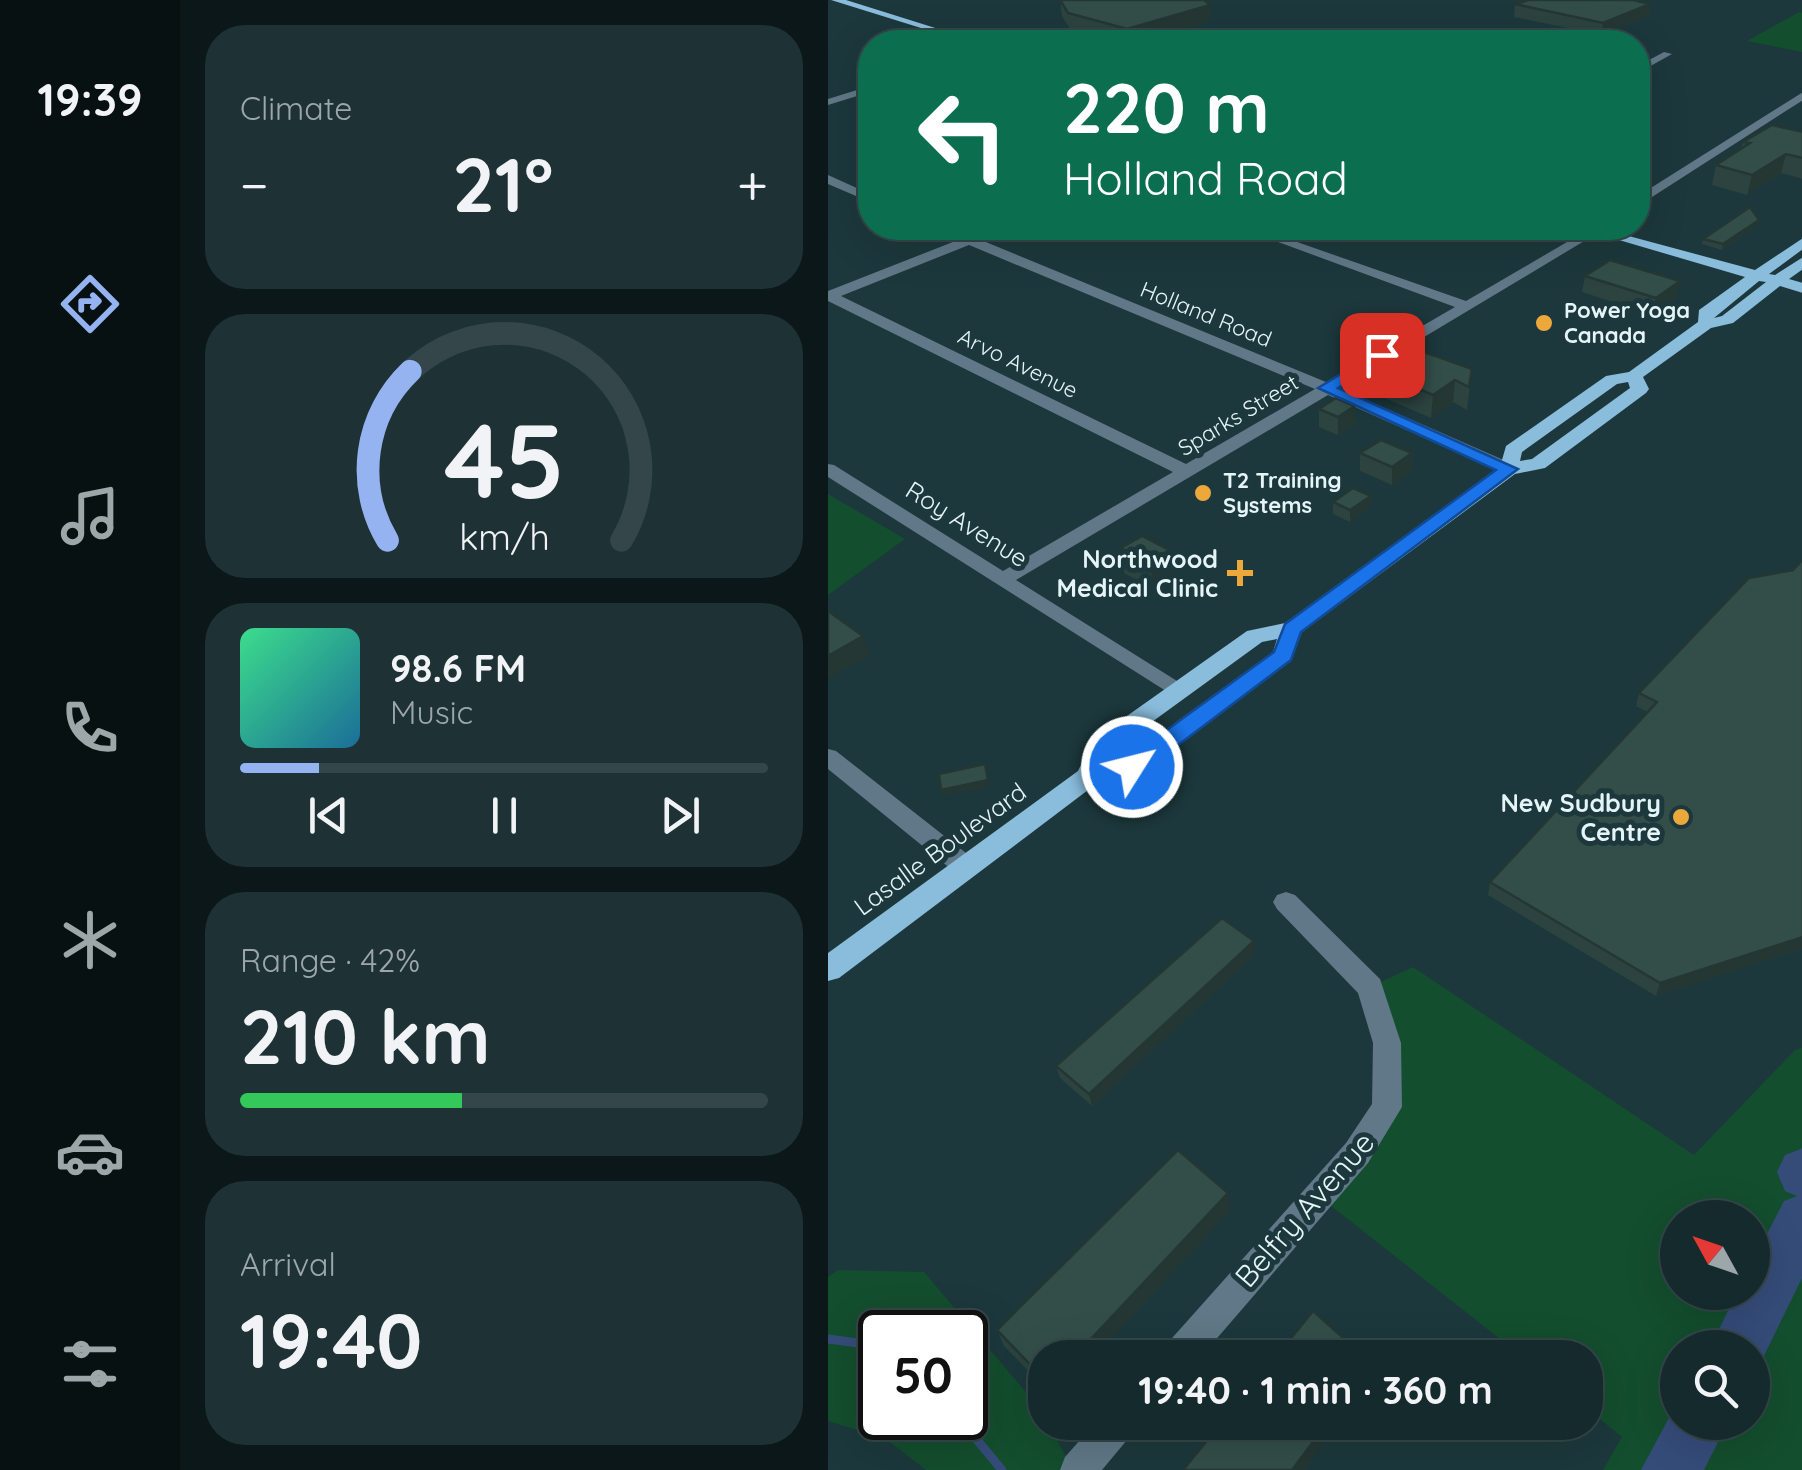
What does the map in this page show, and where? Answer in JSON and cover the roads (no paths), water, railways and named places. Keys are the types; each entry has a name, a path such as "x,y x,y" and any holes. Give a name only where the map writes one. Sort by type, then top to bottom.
{"main road":[{"path":"836,0 935,30"},
{"path":"1632,240 1690,258 1706,268 1802,288"},
{"name":"Lasalle Boulevard","path":"1088,777 1102,746 1255,636 1292,629 1509,469 1538,464 1640,389 1634,376 1706,324 1727,320 1744,307 1763,281 1802,242"},
{"name":"Lasalle Boulevard","path":"1706,324 1705,312 1802,261"},
{"path":"1763,281 1802,298"},
{"path":"1744,307 1767,299 1802,298"},
{"name":"Lasalle Boulevard","path":"828,969 1088,777 1132,767 1283,656 1292,629"}],"street":[{"path":"828,38 835,43 828,46"},
{"path":"1650,64 1668,54"},
{"path":"828,102 858,94"},
{"path":"1650,194 1802,95"},
{"path":"828,179 858,193"},
{"path":"828,296 968,240"},
{"name":"Holland Road","path":"968,240 1326,388 1509,469"},
{"path":"1280,240 1467,306"},
{"name":"Sparks Street","path":"1004,579 1574,240"},
{"name":"Arvo Avenue","path":"828,296 1188,472"},
{"name":"Roy Avenue","path":"828,468 1177,692"},
{"path":"828,757 966,867"},
{"name":"Belfry Avenue","path":"1193,1340 1356,1154 1387,1107 1388,1044 1370,987 1286,902"},
{"path":"1078,1470 1104,1440"}],"waterway":[{"path":"1747,1330 1803,1219"},
{"path":"828,1339 858,1343"},
{"path":"977,1440 1002,1470"},
{"path":"1671,1470 1688,1440"}],"place":[{"name":"Power Yoga Canada","path":"1544,323"},
{"name":"T2 Training Systems","path":"1203,493"},
{"name":"Northwood Medical Clinic","path":"1240,573"},
{"name":"New Sudbury Centre","path":"1681,817"}]}
